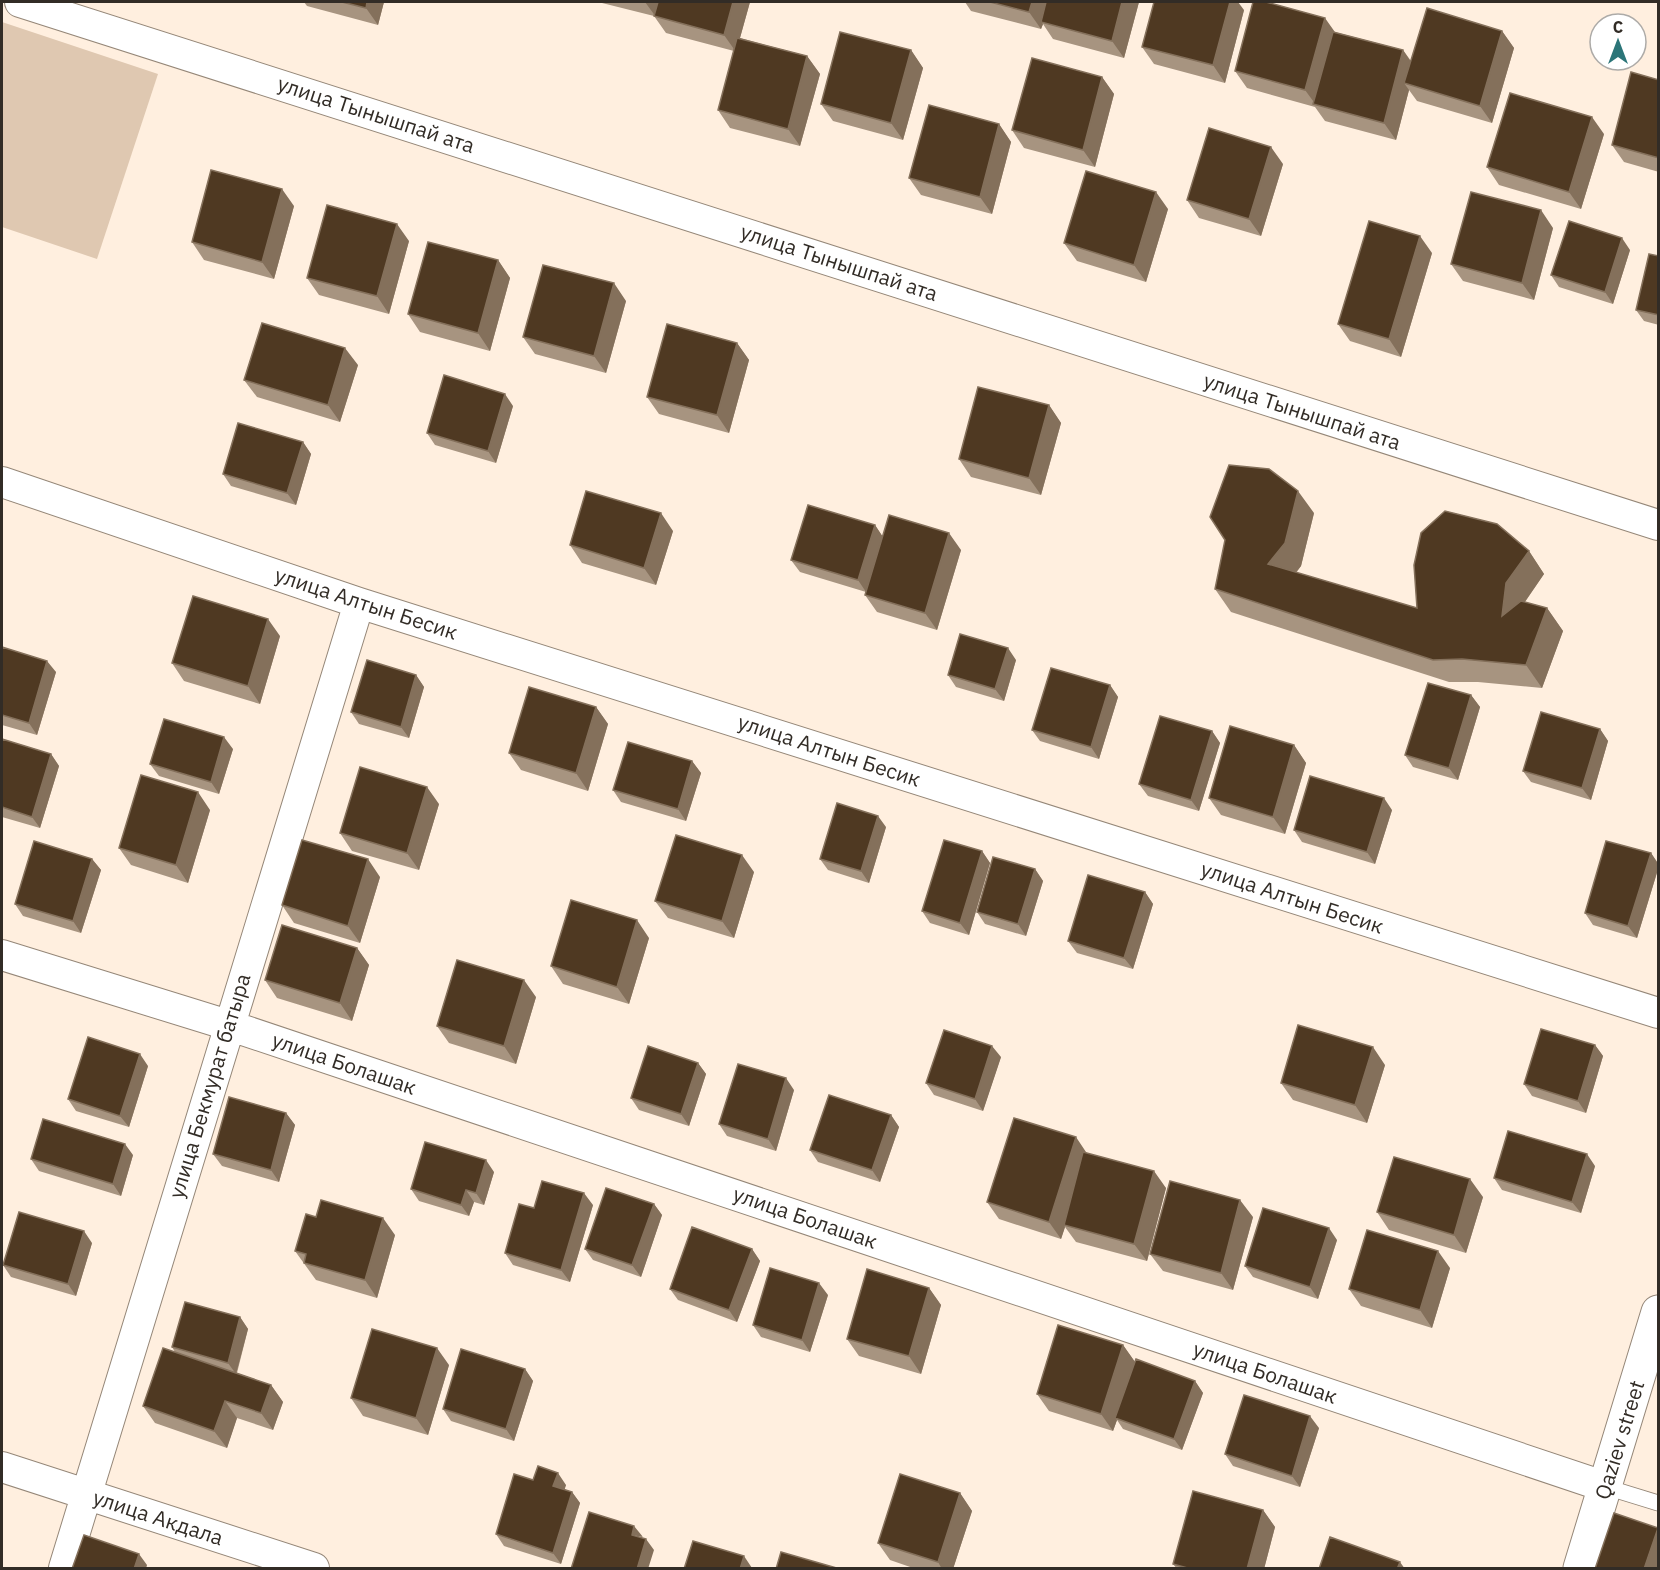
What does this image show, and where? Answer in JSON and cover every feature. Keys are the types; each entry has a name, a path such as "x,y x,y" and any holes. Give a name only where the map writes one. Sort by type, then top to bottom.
{"street":[{"name":"улица Тынышпай ата","path":"20,2 1659,525"},
{"name":"улица Алтын Бесик","path":"2,482 359,603 1659,1013"},
{"name":"улица Бекмурат батыра","path":"64,1569 228,1025 359,603"},
{"name":"улица Болашак","path":"2,955 228,1025 1606,1487"},
{"name":"Qaziev street","path":"1580,1569 1659,1312"},
{"name":"улица Акдала","path":"2,1467 314,1569"}],"lane":[{"path":"1606,1487 1659,1503"}],"shaded area":[{"path":"2,22 158,74 97,259 2,227"}],"building":[{"path":"342,2 367,2 366,8"},
{"path":"658,2 733,2 724,35 654,16"},
{"path":"990,2 1032,2 1029,12"},
{"path":"1046,2 1122,2 1112,41 1041,22"},
{"path":"1154,2 1230,2 1213,65 1142,47"},
{"path":"1253,2 1266,2 1325,18 1305,90 1235,71"},
{"path":"1427,8 1502,31 1480,106 1404,83"},
{"path":"840,32 911,50 891,123 821,104"},
{"path":"1333,32 1403,50 1384,123 1313,104"},
{"path":"737,38 807,56 788,129 718,110"},
{"path":"1032,58 1102,77 1083,150 1012,130"},
{"path":"1631,72 1659,80 1659,158 1612,145"},
{"path":"1510,93 1592,117 1569,192 1487,167"},
{"path":"929,105 999,124 980,197 909,178"},
{"path":"1209,128 1271,147 1249,219 1187,200"},
{"path":"211,170 282,189 262,262 192,242"},
{"path":"1086,171 1156,192 1134,265 1064,243"},
{"path":"1471,192 1541,210 1522,283 1451,264"},
{"path":"327,205 397,224 377,296 307,278"},
{"path":"1369,221 1420,236 1389,339 1338,324"},
{"path":"1569,221 1622,238 1605,292 1551,275"},
{"path":"428,242 498,260 478,333 408,314"},
{"path":"1649,254 1659,256 1659,315 1636,310"},
{"path":"543,265 614,283 594,356 523,337"},
{"path":"262,323 345,348 328,405 244,380"},
{"path":"667,324 737,343 717,415 647,397"},
{"path":"444,375 505,394 488,451 427,433"},
{"path":"978,387 1049,405 1029,478 959,459"},
{"path":"238,423 303,442 287,493 223,474"},
{"path":"1229,465 1269,469 1298,491 1285,543 1268,564 1417,608 1414,565 1421,533 1445,511 1497,524 1529,551 1506,583 1502,616 1521,601 1547,608 1526,665 1462,659 1433,660 1215,589 1225,540 1210,517"},
{"path":"586,491 661,513 644,568 570,545"},
{"path":"808,505 875,525 858,580 791,560"},
{"path":"889,515 949,533 925,613 865,595"},
{"path":"193,596 268,619 248,686 172,663"},
{"path":"960,634 1008,648 995,689 948,675"},
{"path":"2,647 47,661 29,723 2,715"},
{"path":"367,660 416,675 401,727 351,712"},
{"path":"1051,668 1110,685 1091,747 1032,730"},
{"path":"1428,683 1471,695 1449,768 1405,755"},
{"path":"529,687 596,707 576,773 509,753"},
{"path":"1541,712 1600,729 1582,788 1523,771"},
{"path":"1160,716 1212,731 1191,800 1139,784"},
{"path":"164,719 224,737 211,782 150,764"},
{"path":"1230,726 1294,745 1273,817 1209,798"},
{"path":"2,739 51,754 32,817 2,807"},
{"path":"628,742 692,761 678,809 613,790"},
{"path":"360,767 427,787 407,853 340,833"},
{"path":"141,775 198,792 176,865 119,848"},
{"path":"1310,776 1384,798 1367,852 1294,830"},
{"path":"837,803 878,816 861,871 820,859"},
{"path":"676,835 742,855 722,921 655,901"},
{"path":"302,840 368,859 348,926 282,905"},
{"path":"944,840 982,851 960,923 922,911"},
{"path":"34,841 92,859 73,921 15,904"},
{"path":"1606,841 1651,853 1628,926 1585,913"},
{"path":"993,857 1035,869 1018,924 977,912"},
{"path":"1088,875 1145,892 1124,958 1068,941"},
{"path":"571,900 637,920 617,987 551,966"},
{"path":"282,925 357,948 340,1003 265,980"},
{"path":"457,960 524,980 504,1046 437,1026"},
{"path":"1298,1025 1373,1047 1355,1105 1281,1083"},
{"path":"1541,1029 1595,1045 1578,1101 1524,1084"},
{"path":"944,1030 992,1046 975,1099 926,1083"},
{"path":"88,1037 140,1054 120,1116 68,1099"},
{"path":"648,1046 698,1063 681,1114 631,1098"},
{"path":"738,1064 786,1078 768,1139 719,1124"},
{"path":"829,1095 891,1115 872,1170 810,1150"},
{"path":"229,1097 286,1113 271,1170 213,1154"},
{"path":"1014,1118 1076,1137 1049,1222 987,1202"},
{"path":"43,1119 125,1144 113,1184 31,1159"},
{"path":"1508,1131 1587,1154 1572,1202 1494,1178"},
{"path":"425,1142 486,1160 476,1193 466,1190 461,1205 411,1189"},
{"path":"1083,1152 1154,1171 1134,1244 1064,1225"},
{"path":"1394,1157 1470,1179 1454,1235 1377,1212"},
{"path":"542,1181 584,1193 561,1270 505,1253 519,1204 534,1208"},
{"path":"1170,1181 1240,1200 1221,1273 1150,1254"},
{"path":"606,1188 654,1204 632,1265 585,1249"},
{"path":"321,1200 383,1218 365,1280 304,1263 306,1254 295,1251 306,1214 316,1217"},
{"path":"1263,1208 1329,1228 1310,1287 1245,1266"},
{"path":"19,1212 84,1231 68,1284 3,1265"},
{"path":"692,1227 752,1249 729,1310 670,1289"},
{"path":"1367,1230 1438,1251 1420,1310 1349,1289"},
{"path":"770,1268 819,1283 802,1340 753,1325"},
{"path":"867,1269 929,1288 909,1356 847,1339"},
{"path":"185,1302 240,1317 228,1363 172,1347"},
{"path":"1058,1325 1123,1345 1101,1414 1037,1394"},
{"path":"372,1329 437,1348 416,1418 351,1398"},
{"path":"163,1348 271,1385 261,1413 225,1401 214,1431 143,1406"},
{"path":"461,1349 525,1369 506,1429 443,1409"},
{"path":"1136,1359 1195,1381 1174,1439 1115,1418"},
{"path":"1244,1395 1310,1416 1292,1476 1225,1454"},
{"path":"538,1466 558,1473 553,1486 572,1492 553,1553 496,1534 514,1474 533,1480"},
{"path":"900,1474 960,1493 938,1562 878,1543"},
{"path":"1193,1491 1263,1510 1247,1569 1191,1569 1173,1564"},
{"path":"589,1512 634,1526 632,1535 646,1539 637,1569 571,1569"},
{"path":"1614,1513 1658,1528 1644,1569 1595,1569"},
{"path":"84,1535 139,1554 134,1569 72,1569"},
{"path":"1330,1537 1400,1562 1397,1569 1319,1569"},
{"path":"693,1541 744,1556 740,1569 684,1569"},
{"path":"781,1552 840,1569 776,1569"}]}
